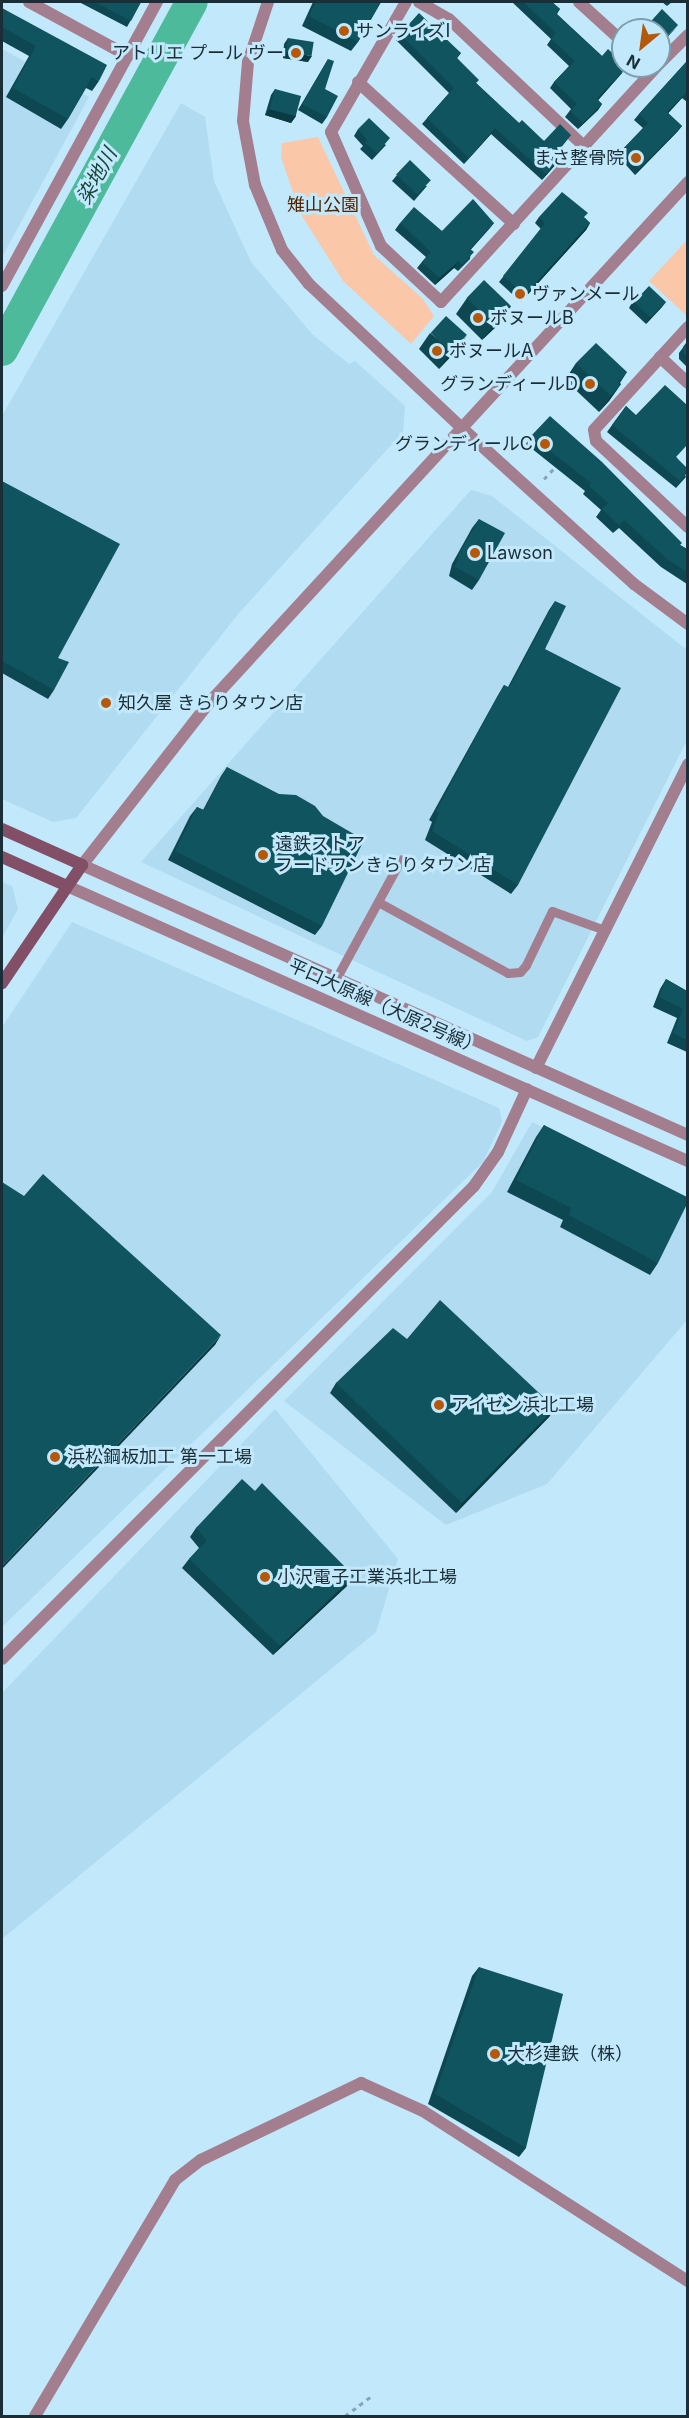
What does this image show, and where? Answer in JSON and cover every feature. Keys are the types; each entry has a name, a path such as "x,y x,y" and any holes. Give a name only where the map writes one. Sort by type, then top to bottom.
{"main road":[{"path":"2,829 82,865 2,983"},
{"path":"2,856 68,886"}],"street":[{"path":"29,2 128,56"},
{"path":"2,286 157,2"},
{"path":"268,2 248,62 243,121 252,176 274,237 309,284 463,429 634,584 687,624"},
{"path":"406,2 331,132 381,246 441,302 585,147 645,78"},
{"path":"419,2 448,19 585,147"},
{"path":"579,2 611,31"},
{"path":"671,51 687,35"},
{"path":"358,82 514,224"},
{"path":"82,865 208,704 463,429 687,182"},
{"path":"687,327 597,424 594,436 687,527"},
{"path":"660,357 687,383"},
{"path":"536,1068 602,929 687,764"},
{"name":"平口大原線（大原2号線）","path":"82,865 687,1135"},
{"name":"平口大原線（大原2号線）","path":"68,886 687,1161"},
{"path":"2,1659 474,1186 498,1152 527,1089"},
{"path":"35,2416 175,2180 201,2160 361,2083 423,2111 687,2281"}],"lane":[{"path":"337,977 380,903 401,859"},
{"path":"380,903 508,973 520,972 526,965 552,911 602,929"}],"path":[{"path":"544,480 559,463"},
{"path":"345,2416 372,2396"}],"shaded area":[{"path":"2,49 89,97 2,257"},
{"path":"181,103 205,117 214,181 251,262 313,335 349,364 355,361 405,406 403,432 239,613 76,818 53,822 2,799 2,416"},
{"path":"471,490 492,496 687,650 687,740 538,1037 527,1041 141,862"},
{"path":"2,882 12,886 18,909 2,938"},
{"path":"72,922 499,1108 502,1122 483,1162 2,1627 2,1027"},
{"path":"532,1122 687,1203 687,1320 547,1484 446,1525 284,1401 492,1192"},
{"path":"275,1409 398,1559 376,1632 2,1939 2,1693"}],"green space":[{"name":"雉山公園","path":"318,137 374,255 423,299 434,316 411,344 343,281 300,213 281,157 282,143"},
{"path":"687,240 688,313 686,315 649,281"}],"building":[{"path":"95,2 141,2 131,21"},
{"path":"316,2 381,2 358,42 309,16"},
{"path":"523,2 552,2 560,9 556,14 602,56 608,49 611,52 611,78 617,78 597,99 602,104 583,123 570,111 577,104 554,82 575,61 551,39 556,33"},
{"path":"2,8 107,65 99,81 92,77 68,119 13,88 36,46 2,27"},
{"path":"662,9 671,18 654,18"},
{"path":"419,13 461,53 457,58 479,80 476,83 519,123 522,120 544,141 560,124 571,135 555,153 560,158 546,174 495,128 469,158 427,118 454,88 400,34"},
{"path":"671,18 678,25 671,32"},
{"path":"288,38 314,42 311,56 286,52"},
{"path":"328,59 334,61 325,89 338,96 327,117 302,104"},
{"path":"687,61 687,92 667,112 682,126 639,169 623,149 648,123 639,114"},
{"path":"275,89 301,96 296,116 270,109"},
{"path":"369,118 390,138 377,153 365,143 367,140 358,129"},
{"path":"410,160 431,180 417,195 396,174"},
{"path":"562,192 588,213 584,217 590,223 525,295 503,276 545,223 539,217"},
{"path":"473,199 494,223 470,249 474,252 462,265 459,261 439,278 422,262 431,252 400,223 414,207 442,231"},
{"path":"484,280 511,306 493,324 467,298"},
{"path":"649,286 666,302 651,318 634,302"},
{"path":"446,316 467,335 451,352 431,333"},
{"path":"687,342 687,357 683,347"},
{"path":"596,343 627,372 618,382 621,384 611,396 576,363"},
{"path":"665,385 687,405 687,445 676,457 687,468 687,473 680,481 612,425 626,406 636,415"},
{"path":"550,416 602,462 682,543 680,545 687,549 687,572 667,559 624,520 619,525 602,509 608,503 589,486 591,483 531,436"},
{"path":"2,481 120,544 58,658 69,662 54,690 2,661"},
{"name":"Lawson","path":"479,519 505,533 479,580 455,567 459,554"},
{"path":"555,601 566,606 545,649 621,688 518,885 432,831 439,813 436,811 504,685 509,688"},
{"name":"遠鉄ストア フードワンきらりタウン店","path":"227,767 279,794 296,795 315,806 323,816 364,840 322,926 175,851 197,807 204,810"},
{"path":"666,979 687,991 687,1040 673,1033 683,1009 659,997"},
{"path":"544,1125 687,1197 687,1204 658,1263 569,1215 571,1208 516,1180"},
{"name":"浜松鋼板加工 第一工場","path":"43,1174 221,1335 2,1566 2,1182 24,1196"},
{"name":"アイゼン浜北工場","path":"440,1300 555,1408 462,1503 336,1383 393,1328 407,1339"},
{"name":"小沢電子工業浜北工場","path":"242,1479 255,1491 262,1483 354,1576 280,1646 189,1559 207,1541 196,1528"},
{"name":"大杉建鉄（株）","path":"479,1967 563,1994 526,2148 435,2094"}],"waterway":[{"name":"染地川","path":"2,350 192,2"}],"place":[{"name":"サンライズⅠ","path":"344,31"},
{"name":"アトリエ プール ヴー","path":"296,53"},
{"name":"まさ整骨院","path":"636,158"},
{"name":"ヴァンメール","path":"520,294"},
{"name":"ボヌールB","path":"478,318"},
{"name":"ボヌールA","path":"437,351"},
{"name":"グランディールD","path":"590,384"},
{"name":"グランディールC","path":"545,444"},
{"name":"Lawson","path":"475,553"},
{"name":"知久屋 きらりタウン店","path":"106,703"},
{"name":"遠鉄ストア フードワンきらりタウン店","path":"263,855"},
{"name":"アイゼン浜北工場","path":"439,1405"},
{"name":"浜松鋼板加工 第一工場","path":"55,1457"},
{"name":"小沢電子工業浜北工場","path":"265,1577"},
{"name":"大杉建鉄（株）","path":"495,2054"}]}
